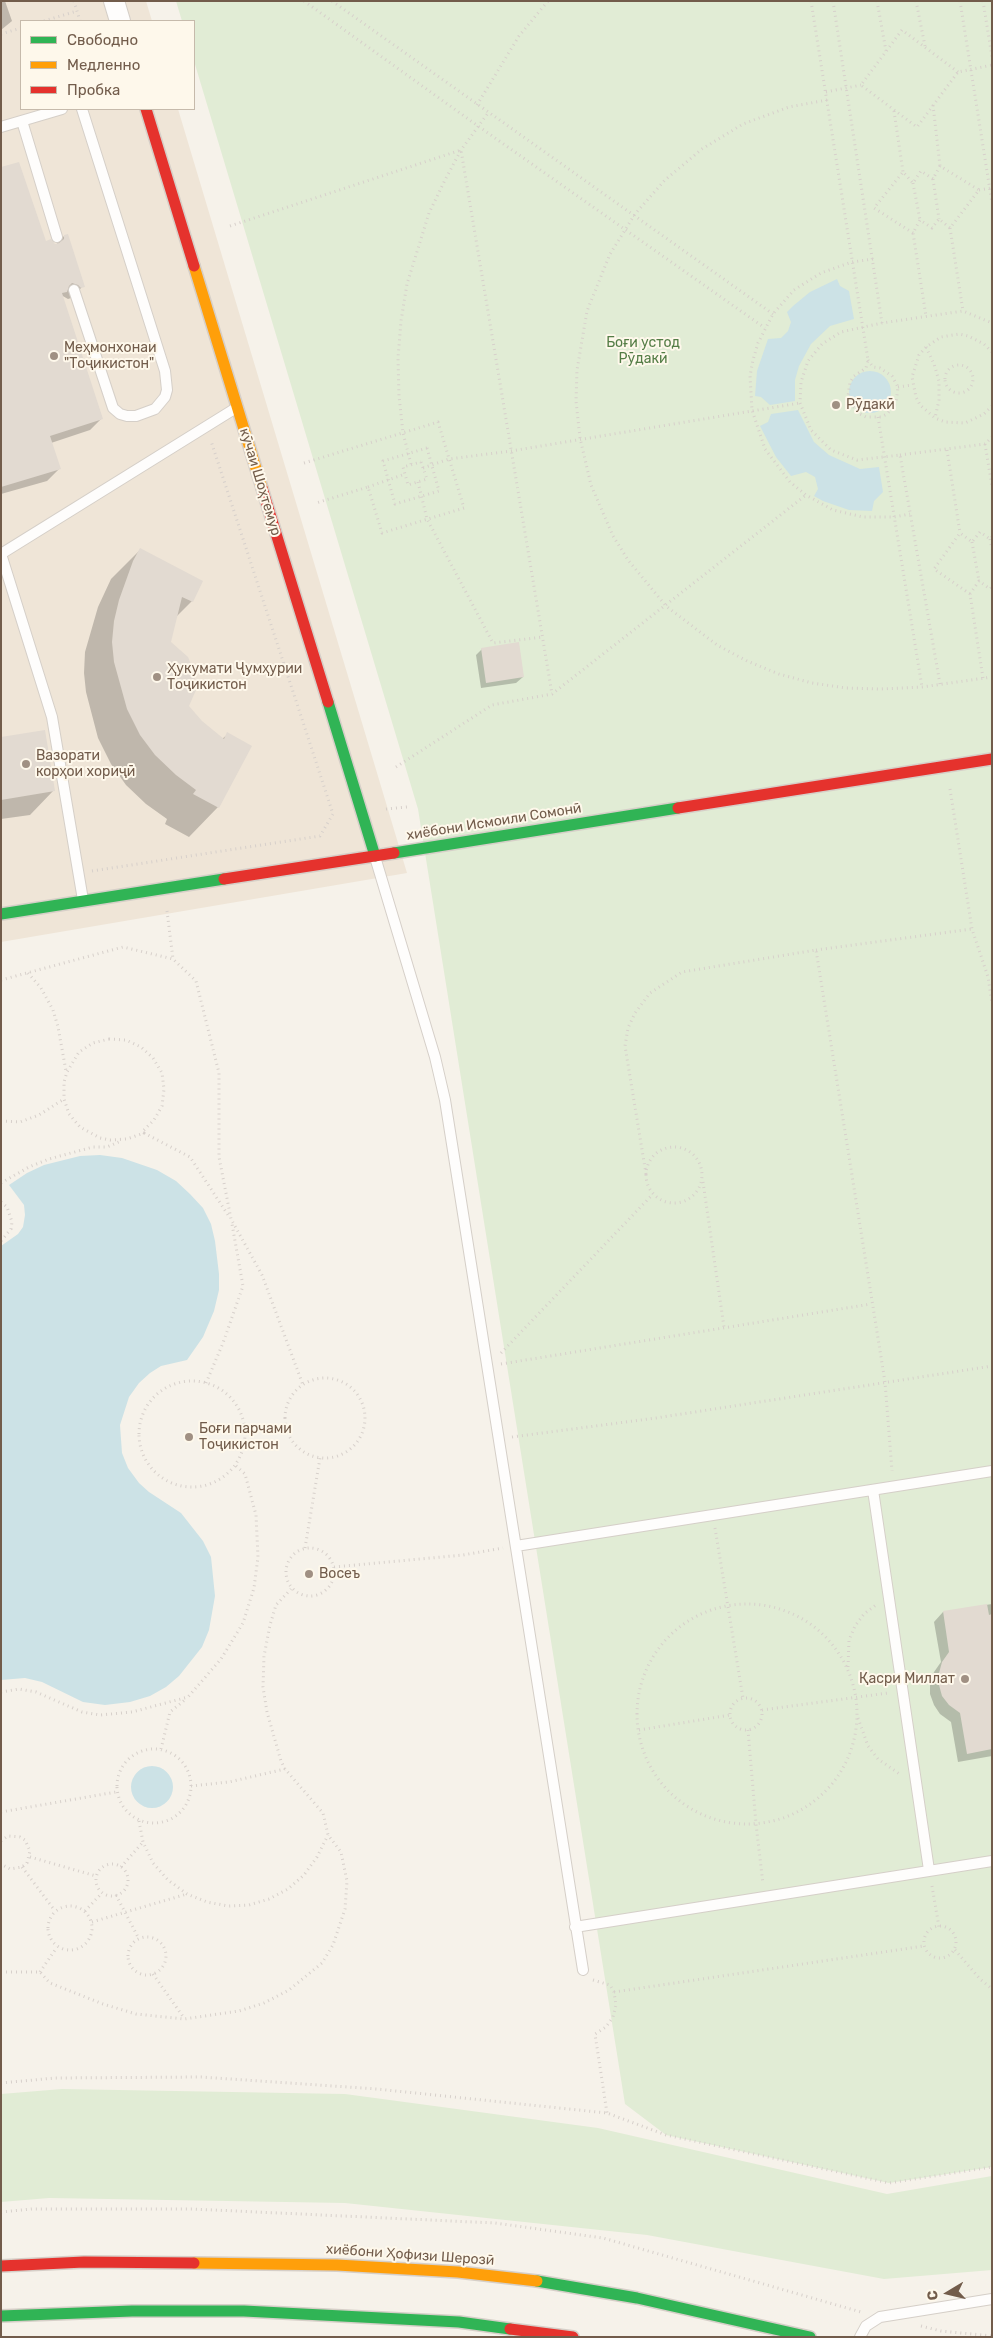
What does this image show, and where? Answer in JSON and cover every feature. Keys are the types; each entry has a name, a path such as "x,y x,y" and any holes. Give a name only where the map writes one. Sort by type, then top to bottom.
{"street":[{"path":"114,1 120,20"},
{"name":"кӯчаи Шоҳтемур","path":"146,110 375,856"},
{"name":"хиёбони Исмоили Сомонӣ","path":"1,914 992,759"},
{"name":"хиёбони Ҳофизи Шерозӣ","path":"1,2266 84,2262 327,2265 494,2276 539,2281 637,2298 810,2337"},
{"path":"1,2316 132,2311 254,2311 459,2322 573,2337"}],"lane":[{"path":"1,127 59,110"},
{"path":"74,290 113,408 120,414 127,416 136,416 154,409 165,397 167,390 164,371 82,110"},
{"path":"22,121 57,237"},
{"path":"83,901 52,717 1,554 237,408"},
{"path":"375,856 441,1079 583,1970"},
{"path":"516,1546 992,1471"},
{"path":"872,1490 904,1691 929,1870"},
{"path":"575,1927 992,1861"},
{"path":"860,2337 866,2326 880,2317 992,2299"}],"path":[{"path":"74,1 80,20"},
{"path":"304,1 765,328"},
{"path":"332,1 477,105 635,214 773,314"},
{"path":"477,105 519,36 548,1"},
{"path":"811,1 868,360 866,368 854,376 850,382 848,396 850,403 860,414 866,417 878,417 887,414 893,409 899,396 898,387 892,376 880,368 873,367 868,360"},
{"path":"833,1 882,323"},
{"path":"877,1 886,52"},
{"path":"916,1 925,47"},
{"path":"960,1 992,203"},
{"path":"983,1 992,57"},
{"path":"47,20 77,11"},
{"path":"1,34 20,28"},
{"path":"826,92 861,85 902,30 958,72"},
{"path":"861,85 917,127 958,72 992,65"},
{"path":"827,100 788,107 743,124 710,144 665,180 635,214 610,254 597,282 587,311 581,340 576,401 580,438 591,485 613,536 633,567 666,606 716,645 747,661 779,674 812,683 846,688 880,690 922,687 992,676"},
{"path":"933,105 940,166 933,179 939,218 950,228 963,311"},
{"path":"894,110 903,172 913,183 920,220 913,233 926,316"},
{"path":"411,464 403,433 398,358 407,284 429,213 461,150 488,112"},
{"path":"230,226 461,150"},
{"path":"461,150 552,694"},
{"path":"940,166 979,190 991,188"},
{"path":"913,183 921,171 933,179"},
{"path":"903,172 874,208 913,233"},
{"path":"950,228 979,190"},
{"path":"920,220 932,228 939,218"},
{"path":"873,259 852,262 821,273 794,290 773,314 758,343 750,376 752,410 765,449 790,482 806,495 841,512 863,517 894,517 910,514"},
{"path":"992,323 963,311 863,326 841,332 822,344 808,361 801,382 800,403 811,430 831,450 857,460 985,444 992,437"},
{"path":"992,352 977,339 959,334 941,337 926,347 914,366 912,385 920,405 935,418 945,422 965,423 984,414 992,406"},
{"path":"926,347 939,380 939,400 935,418"},
{"path":"939,380 944,382 949,390 962,393 972,385 973,376 968,368 955,365 948,369 944,382"},
{"path":"898,387 912,385"},
{"path":"423,468 449,459 511,451 580,438 800,403"},
{"path":"878,417 922,687"},
{"path":"304,463 438,422 464,508 382,533 368,487"},
{"path":"79,873 320,836 333,814 206,427"},
{"path":"985,444 992,486"},
{"path":"427,448 432,465 439,491 395,504 383,461 427,448"},
{"path":"947,450 960,533 972,542 979,581 990,589 992,587"},
{"path":"900,455 940,684"},
{"path":"422,462 423,468 427,480 408,484 403,467 422,462"},
{"path":"316,503 405,474"},
{"path":"418,482 426,520 493,644 543,637"},
{"path":"396,767 492,705 552,694 806,495"},
{"path":"972,542 980,532 991,538 992,549"},
{"path":"960,533 934,569 970,594"},
{"path":"979,581 970,594 983,678"},
{"path":"947,766 972,929 990,977 992,1003"},
{"path":"164,888 173,960"},
{"path":"702,1180 698,1192 688,1200 676,1204 664,1202 653,1194 648,1185 625,1046 628,1028 635,1014 650,993 682,972 816,950 972,929"},
{"path":"1,980 123,947 173,960 196,982 219,1073 219,1156 243,1286 223,1344 206,1383"},
{"path":"816,950 871,1304 885,1382 893,1487"},
{"path":"28,973 41,988 53,1010 67,1072"},
{"path":"127,1139 110,1140 94,1136 80,1127 69,1114 64,1098 64,1082 67,1072 79,1052 93,1043 109,1039 126,1040 141,1047 153,1058 162,1073 164,1089 162,1106 154,1120 142,1132 144,1133"},
{"path":"1,1121 20,1122 39,1115 64,1098"},
{"path":"1,1183 29,1167 49,1160 93,1147 107,1147 144,1133 190,1157 231,1219 262,1275 303,1385"},
{"path":"646,1174 650,1161 659,1152 671,1147 684,1149 695,1156 701,1167 724,1328"},
{"path":"488,1366 653,1194"},
{"path":"1,1202 11,1214 12,1222 11,1230 1,1241"},
{"path":"488,1366 871,1304"},
{"path":"499,1438 656,1418 992,1366"},
{"path":"324,1378 346,1384 361,1401 365,1412 362,1434 348,1452 337,1456 320,1458 304,1453 295,1445 286,1425 288,1402 303,1385 313,1380 324,1378"},
{"path":"182,1381 206,1383 218,1387 232,1398 242,1415 245,1429 243,1452 235,1465 219,1480 202,1487 183,1487 166,1481 151,1470 141,1453 138,1435 141,1416 150,1400 164,1388 182,1381"},
{"path":"245,1429 286,1425"},
{"path":"305,1548 320,1458"},
{"path":"161,1750 170,1712 188,1697 222,1659 243,1623 254,1588 258,1557 256,1515 245,1474 235,1465"},
{"path":"713,1515 743,1698"},
{"path":"334,1567 463,1554 516,1546"},
{"path":"305,1548 323,1551 330,1558 334,1567 331,1585 317,1596 307,1597 298,1594 291,1589 286,1580 285,1569 288,1560 296,1552 305,1548"},
{"path":"1,1972 40,1972 50,1983 103,2004 136,2014 184,2019 239,2011 264,2003 289,1990 322,1963 333,1946 345,1909 346,1881 341,1852 328,1835 323,1813 286,1769 267,1712 263,1687 264,1656 276,1605 291,1589"},
{"path":"848,1670 840,1656 819,1631 792,1614 760,1605 728,1606 712,1610 682,1626 658,1650 650,1664 641,1688 638,1713 639,1730 649,1763 658,1778 682,1803 712,1818 735,1824 756,1824 780,1820 796,1813 824,1793 844,1765 856,1733 857,1715 856,1697 848,1670 847,1654 849,1640 855,1626 864,1614 876,1605 890,1599"},
{"path":"1,1692 19,1689 36,1692 51,1697 76,1710 100,1715 132,1712 188,1697"},
{"path":"762,1710 904,1691"},
{"path":"743,1698 755,1700 762,1710 760,1723 748,1730 734,1725 730,1716 733,1704 743,1698"},
{"path":"857,1715 868,1746 878,1759 918,1787"},
{"path":"639,1730 730,1716"},
{"path":"748,1730 756,1824 765,1897"},
{"path":"146,1749 161,1750 173,1754 183,1762 189,1774 191,1786 188,1801 180,1813 168,1822 153,1824 139,1821 124,1810 116,1792 117,1778 122,1765 133,1755 146,1749"},
{"path":"191,1786 229,1782 286,1769"},
{"path":"1,1812 116,1792"},
{"path":"139,1821 143,1842 153,1863 168,1880 187,1894 207,1902 228,1906 249,1905 269,1899 288,1889 304,1875 317,1858 328,1835"},
{"path":"1,1864 10,1869 22,1867 30,1857 30,1851 25,1840 14,1835 2,1840"},
{"path":"121,1867 143,1842"},
{"path":"30,1857 96,1876"},
{"path":"106,1865 117,1865 125,1871 128,1880 124,1890 111,1896 102,1892 97,1885 96,1876 106,1865"},
{"path":"22,1867 55,1911"},
{"path":"929,1870 939,1926"},
{"path":"85,1912 102,1892"},
{"path":"92,1922 187,1894"},
{"path":"116,1895 139,1939"},
{"path":"70,1906 85,1912 92,1922 93,1930 86,1945 72,1951 57,1947 48,1936 48,1923 55,1911 70,1906"},
{"path":"955,1950 949,1956 937,1958 931,1956 924,1946 926,1934 930,1929 939,1926 953,1933 955,1950 980,1979 992,1989"},
{"path":"152,1938 163,1946 166,1960 159,1971 153,1974 140,1974 131,1966 128,1960 130,1947 139,1939 152,1938"},
{"path":"614,1992 924,1946"},
{"path":"40,1972 57,1947"},
{"path":"583,1970 590,1979 610,1985 614,1992 616,2005 614,2017 606,2027 596,2034 607,2113"},
{"path":"153,1974 184,2019"},
{"path":"1,2083 56,2078 201,2077 378,2089 607,2113 666,2135 889,2183 992,2167"},
{"path":"1,2212 32,2209 192,2209 388,2216 495,2223 603,2238 880,2317"},
{"path":"915,2325 941,2331 992,2336"}],"shaded area":[{"path":"1,1 146,1 152,20 20,20 20,110 178,110 407,873 1,942"},
{"path":"837,279 840,286 849,291 854,319 830,326 811,344 799,366 795,380 795,401 770,405 761,397 755,396 757,371 768,339 781,338 788,331 791,322 787,312 793,306 810,292"},
{"path":"870,371 885,377 891,392 885,407 870,413 855,407 849,392 855,377"},
{"path":"798,410 814,442 829,455 860,469 879,467 883,492 874,501 872,511 849,510 814,496 818,489 815,477 806,472 791,476 776,457 760,426 768,422 771,414"},
{"path":"100,1155 122,1158 157,1170 176,1181 190,1194 203,1208 211,1224 219,1274 219,1290 214,1311 203,1337 187,1360 161,1366 139,1383 129,1397 120,1425 122,1453 128,1468 139,1483 149,1492 181,1513 203,1541 211,1557 215,1596 209,1630 202,1647 179,1676 166,1687 150,1696 130,1702 105,1705 83,1702 42,1682 25,1678 1,1680 1,1246 18,1234 23,1227 25,1215 24,1205 9,1185 44,1165 80,1156"},
{"path":"156,1766 164,1769 170,1775 173,1787 170,1799 164,1805 148,1808 140,1805 134,1799 131,1783 134,1775 140,1769"}],"green space":[{"name":"Боғи устод Рӯдакӣ","path":"176,1 992,1 992,2167 889,2183 666,2135 625,2104 418,809 195,64 195,20 182,20"},
{"path":"62,2089 345,2094 598,2128 887,2194 992,2176 992,2270 884,2279 647,2235 345,2203 49,2198 1,2202 1,2094"}],"building":[{"name":"Меҳмонхонаи \"Тоҷикистон\"","path":"19,162 46,241 51,239 55,244 59,243 64,239 64,235 68,234 85,287 81,288 72,283 67,292 62,293 103,419 50,436 61,469 1,487 1,167"},
{"name":"Ҳукумати Ҷумҳурии Тоҷикистон","path":"140,548 203,581 193,602 182,597 171,642 188,657 194,671 196,690 189,706 202,721 224,739 227,732 252,746 219,808 193,794 196,790 176,775 155,755 140,735 127,709 114,662 112,642 119,600 133,561"},
{"path":"519,642 524,677 486,683 481,648"},
{"name":"Вазорати корҳои хориҷӣ","path":"45,730 55,791 1,800 1,737"},
{"name":"Қасри Миллат","path":"987,1604 989,1615 992,1614 992,1749 967,1754 960,1713 949,1705 942,1696 939,1685 939,1673 942,1662 949,1652 943,1611"}],"traffic: fast":[{"path":"328,702 375,856"},
{"path":"394,853 678,808"},
{"path":"1,914 224,879"},
{"path":"537,2281 637,2298 810,2337"},
{"path":"1,2316 132,2311 244,2311 459,2322 510,2329"}],"traffic: slow":[{"path":"194,266 262,488"},
{"path":"194,2263 337,2265 458,2272 537,2281"}],"traffic: jam":[{"path":"146,110 194,266"},
{"path":"262,488 328,702"},
{"path":"678,808 992,759"},
{"path":"224,879 394,853"},
{"path":"1,2266 84,2262 194,2263"},
{"path":"510,2329 573,2337"}],"place":[{"name":"Меҳмонхонаи \"Тоҷикистон\"","path":"54,356"},
{"name":"Рӯдакӣ","path":"836,405"},
{"name":"Ҳукумати Ҷумҳурии Тоҷикистон","path":"157,677"},
{"name":"Вазорати корҳои хориҷӣ","path":"26,764"},
{"name":"Боғи парчами Тоҷикистон","path":"189,1437"},
{"name":"Восеъ","path":"309,1574"},
{"name":"Қасри Миллат","path":"965,1679"}]}
